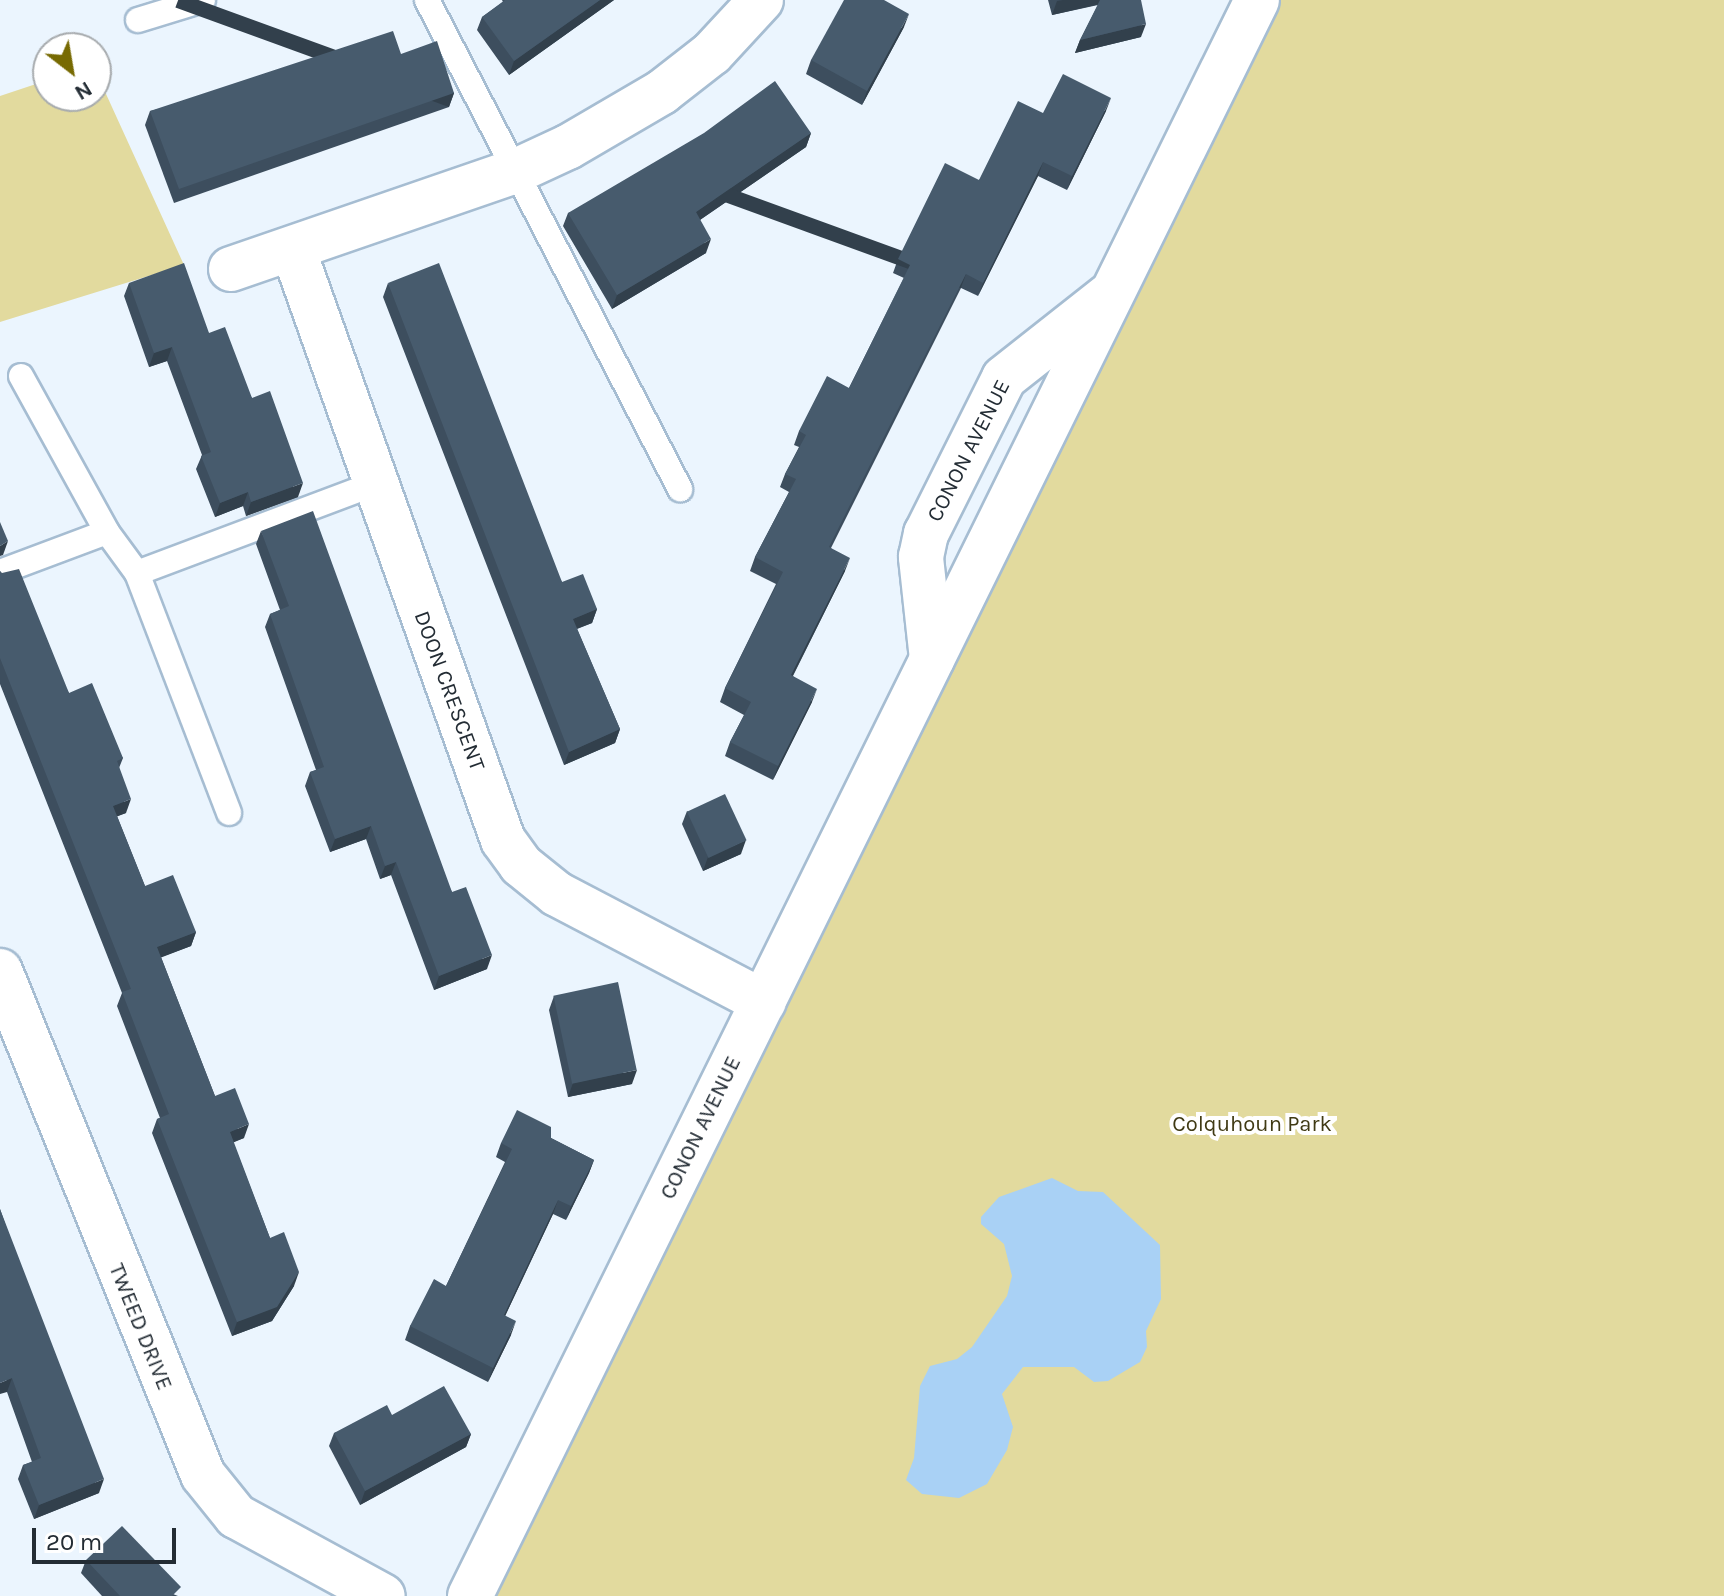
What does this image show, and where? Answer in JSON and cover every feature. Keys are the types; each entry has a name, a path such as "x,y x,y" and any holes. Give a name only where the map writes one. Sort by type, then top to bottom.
{"street":[{"path":"231,269 516,171 616,121 662,92 712,53 761,0"},
{"name":"CONON AVENUE","path":"470,1596 1257,0"},
{"name":"DOON CRESCENT","path":"293,249 503,840 521,865 557,894 764,1002"},
{"name":"CONON AVENUE","path":"932,659 921,557 940,505 1004,378 1114,292"},
{"name":"TWEED DRIVE","path":"0,971 203,1475 236,1516 383,1596"}],"lane":[{"path":"138,20 203,0"},
{"path":"427,0 680,489"},
{"path":"21,376 107,532 137,573 229,813"},
{"path":"137,573 374,484"},
{"path":"0,572 107,532"}],"green space":[{"name":"Colquhoun Park","path":"1280,0 1724,0 1724,1596 496,1596"},
{"path":"32,85 32,112 112,112 112,107 184,265 0,322 0,96"}],"water":[{"path":"1052,1178 1078,1191 1103,1192 1160,1245 1161,1299 1146,1331 1147,1347 1140,1362 1108,1381 1094,1382 1074,1367 1023,1367 1002,1394 1013,1427 1007,1450 987,1484 959,1498 922,1494 906,1480 914,1458 920,1386 930,1366 957,1359 972,1347 1007,1296 1012,1276 1004,1244 981,1224 981,1217 999,1197"}],"building":[{"path":"505,0 600,0 514,61 482,17"},
{"path":"844,0 884,0 909,14 867,91 811,60"},
{"path":"1100,0 1141,0 1146,24 1080,40"},
{"path":"393,31 401,54 437,41 454,93 179,189 150,111"},
{"path":"1063,74 1111,98 1072,176 1043,162 983,283 966,274 829,547 850,558 791,675 817,689 778,766 730,742 751,702 725,688 783,572 755,557 796,479 785,474 806,435 799,431 827,376 849,388 910,265 898,259 945,163 979,180 1018,101 1043,113"},
{"path":"775,81 811,133 696,212 711,239 617,295 568,213 704,133"},
{"path":"184,263 209,333 225,327 252,398 270,391 303,483 251,502 248,492 220,503 201,456 211,452 172,347 154,353 129,283"},
{"path":"439,263 562,582 583,574 597,609 573,619 620,729 569,752 388,283"},
{"path":"313,511 452,892 466,887 492,955 439,976 396,862 385,866 371,826 335,839 310,772 324,767 270,614 289,606 261,531"},
{"path":"0,522 8,541 0,546"},
{"path":"19,569 69,693 92,683 123,758 117,761 131,799 113,806 145,886 173,875 196,932 157,947 215,1096 235,1088 249,1124 230,1132 270,1238 284,1232 299,1272 277,1307 237,1322 157,1119 169,1114 122,992 131,989 0,658 0,571"},
{"path":"725,794 747,840 708,858 687,812"},
{"path":"618,982 637,1070 572,1084 553,996"},
{"path":"517,1110 551,1127 551,1138 594,1160 571,1206 558,1200 504,1315 516,1321 493,1368 410,1326 434,1279 446,1286 512,1149 501,1143"},
{"path":"0,1209 104,1479 39,1505 23,1465 41,1458 12,1378 0,1383"},
{"path":"444,1386 471,1434 365,1491 334,1433 387,1405 392,1415"},
{"path":"122,1526 181,1587 172,1596 120,1596 86,1560"}]}
